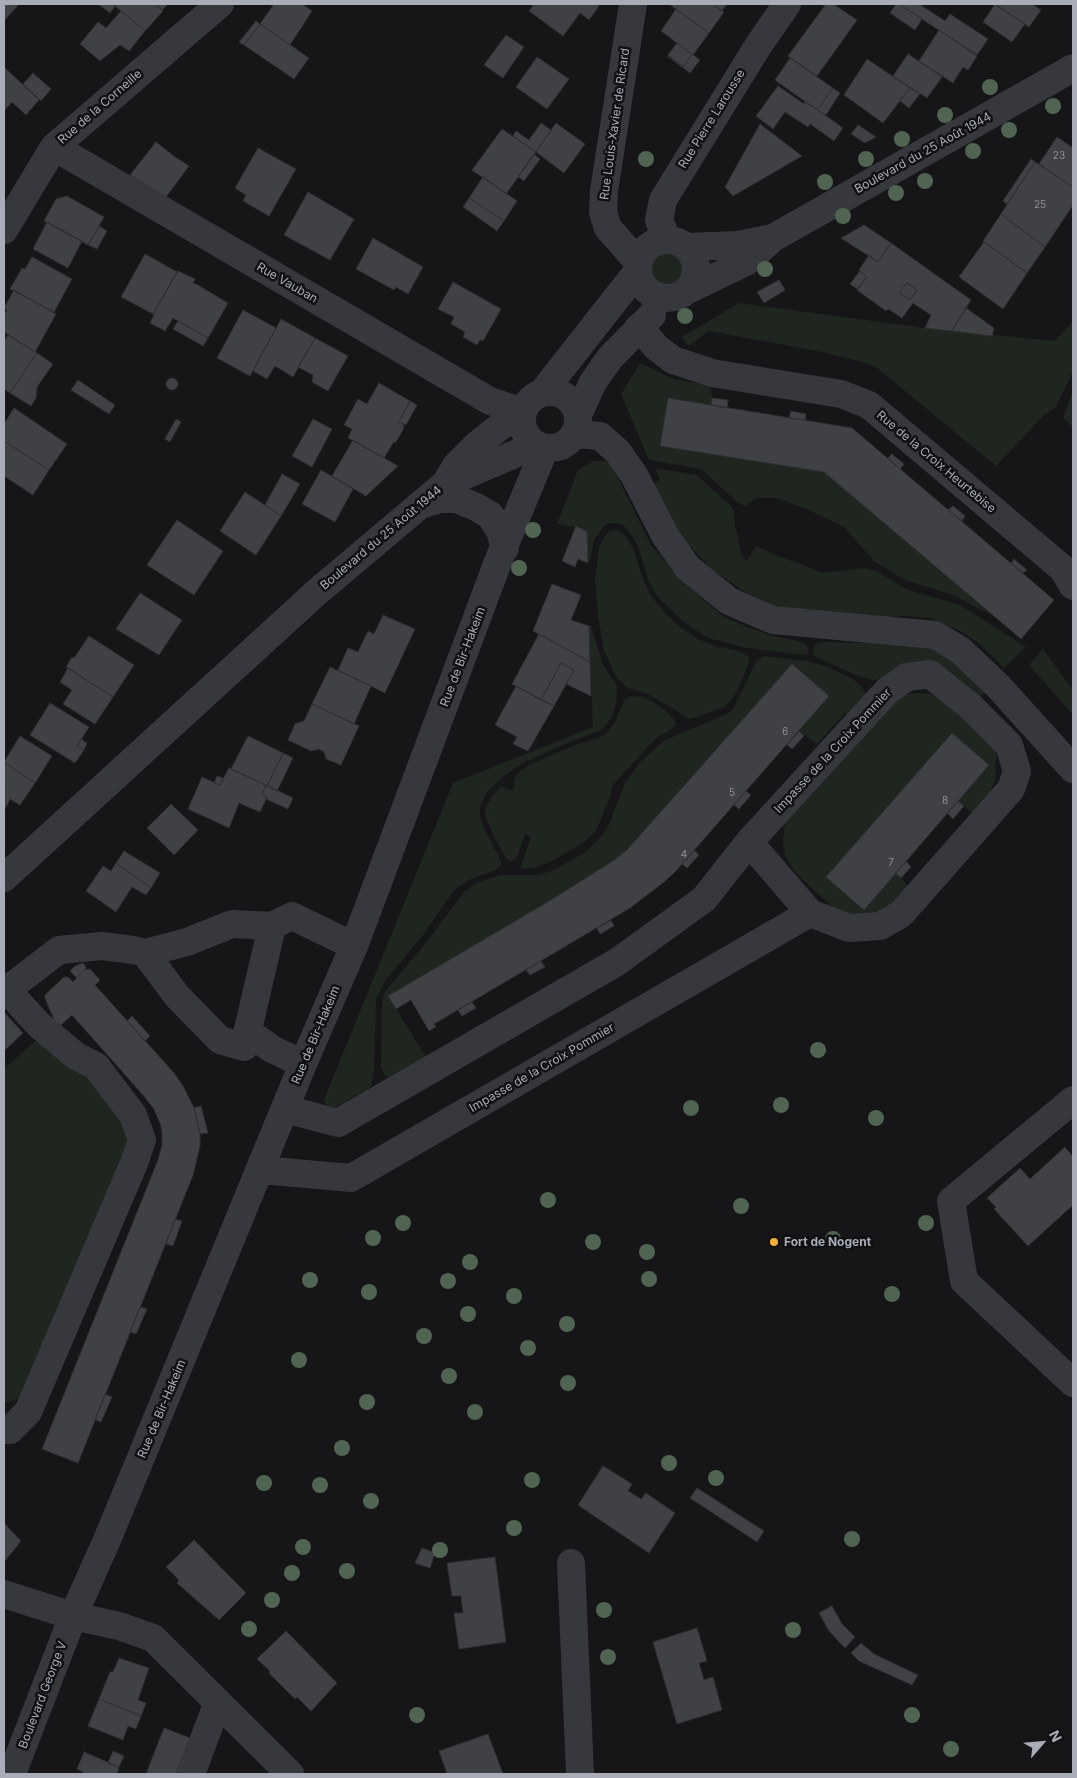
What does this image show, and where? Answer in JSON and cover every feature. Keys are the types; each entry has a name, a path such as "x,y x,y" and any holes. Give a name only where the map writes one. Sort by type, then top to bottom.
{"street":[{"name":"Rue de la Corneille","path":"4,230 54,147 220,4"},
{"name":"Rue Louis-Xavier de Ricard","path":"633,4 604,191 603,213 608,228 638,267"},
{"name":"Rue Pierre Larousse","path":"676,243 659,220 663,200 758,46 787,4"},
{"name":"Boulevard du 25 Août 1944","path":"577,424 592,382 610,358 640,327 679,294 746,262 773,238 1073,68"},
{"name":"Rue Vauban","path":"54,147 490,401 522,414"},
{"name":"Boulevard du 25 Août 1944","path":"676,243 738,245 773,238"},
{"path":"542,393 638,267 642,253 649,245 657,241 676,243 692,254 696,263 696,273 694,282 679,294 662,298 645,290 640,282 638,267"},
{"name":"Rue de la Croix Heurtebise","path":"640,327 656,347 673,360 712,373 841,394 869,405 1063,569 1073,586"},
{"path":"552,392 561,394 575,406 577,424 570,441 563,446 541,447 530,440 525,433 522,425 522,414 527,404 534,397 542,393 552,392"},
{"name":"Boulevard du 25 Août 1944","path":"445,484 456,466 478,444 502,425 522,414"},
{"path":"577,424 600,436 618,452 634,475 666,538 688,568 729,601 773,620 935,635 960,650 998,686 1073,769"},
{"name":"Boulevard du 25 Août 1944","path":"4,878 317,592 445,484 541,447"},
{"name":"Rue de Bir-Hakeim","path":"73,1616 107,1540 261,1170 303,1064 354,946 499,559 505,548 541,447"},
{"path":"421,504 440,499 457,499 476,507 490,515 500,530 505,548"},
{"name":"Impasse de la Croix Pommier","path":"285,1109 338,1123 617,962 704,899 749,842 887,691 907,677 930,674 971,706 1009,745 1017,771 1011,789 901,914 880,926 849,928 810,913 749,842"},
{"name":"Impasse de la Croix Pommier","path":"261,1170 352,1178 810,913"},
{"path":"145,954 187,942 232,924 272,926 292,916 354,946"},
{"path":"4,1430 10,1430 28,1412 134,1163 142,1140 133,1115 96,1066 76,1056 39,1025 5,988 58,950 102,946 133,950 145,954 178,996 220,1040 244,1047 272,926"},
{"path":"248,1032 272,1049 303,1064"},
{"path":"1073,1100 951,1201 964,1281 1073,1383"},
{"path":"571,1563 580,1774"},
{"path":"4,1594 73,1616 119,1626 153,1638 290,1774"},
{"name":"Boulevard George V","path":"12,1774 73,1616"},
{"path":"191,1774 218,1702"}],"shaded area":[{"path":"677,250 684,255 686,262 684,277 677,284 656,286 652,283 647,272 649,261 661,252"},
{"path":"739,303 925,328 1055,341 1073,321 1073,371 1056,407 1044,415 996,466 877,368 863,362 817,351 709,331 688,346 682,337"},
{"path":"640,363 674,379 711,386 711,405 668,398 661,446 824,472 993,616 953,595 905,580 874,561 844,527 807,509 776,498 757,498 745,506 738,503 701,469 649,460 621,394"},
{"path":"1073,391 1073,427 1063,418"},
{"path":"594,461 606,461 612,466 651,545 685,584 725,618 769,635 803,642 808,648 808,654 802,655 742,647 709,638 692,628 657,596 648,579 638,546 622,524 609,523 603,527 594,540 588,563 576,527 557,524 578,470"},
{"path":"658,469 697,475 732,507 741,553 746,562 756,546 821,573 864,568 876,571 908,590 960,605 1026,647 1004,668 979,643 958,630 931,618 904,616 857,619 773,606 742,590 713,570 686,542 670,517 654,483 660,480 656,471"},
{"path":"618,530 625,535 633,548 643,579 651,596 668,616 698,639 717,647 739,651 749,657 749,663 735,695 725,707 690,719 648,694 628,688 615,675 604,650 598,616 595,580 599,547 609,531"},
{"path":"589,626 591,626 603,665 617,686 616,703 612,716 604,728 599,731 521,764 505,775 487,792 480,807 480,816 483,826 501,861 501,865 498,869 471,879 455,889 423,935 386,980 376,999 374,1071 371,1087 334,1108 328,1107 324,1100 453,783 593,727"},
{"path":"818,642 890,643 937,649 970,674 986,692 976,700 960,688 882,679 872,680 861,677 815,657 813,648"},
{"path":"1043,649 1073,690 1073,715 1029,665"},
{"path":"764,656 808,661 828,667 853,679 867,695 848,716 845,713 817,744 799,731 829,696 792,664 627,850 613,861 546,903 388,996 426,1057 389,1077 384,1075 381,1066 382,1000 386,990 427,942 464,892 476,883 500,875 539,875 554,870 585,852 608,827 625,783 639,763 665,740 727,714 733,709 757,660"},
{"path":"905,694 931,694 943,699 992,743 997,755 995,763 996,778 990,792 972,813 958,801 988,765 952,733 827,876 896,873 909,887 892,904 873,917 853,916 837,911 793,869 785,855 783,840 785,824 793,808 868,723"},
{"path":"631,696 642,697 653,702 674,719 676,725 657,737 613,785 596,831 584,842 554,860 535,868 520,869 531,837 525,834 516,860 510,861 506,858 486,818 485,809 492,796 500,788 505,787 512,791 515,785 515,777 531,764 575,745 599,738 607,733 615,722 625,699"},
{"path":"37,1039 50,1053 79,1067 123,1117 130,1139 26,1396 4,1403 4,1069"}],"building":[{"path":"4,4 19,4 4,21"},
{"path":"98,4 113,4 115,6 110,13"},
{"path":"118,4 155,4 163,11 145,31 115,6"},
{"path":"155,4 168,4 162,10"},
{"path":"274,4 302,4 312,11 290,45 260,24"},
{"path":"534,4 596,4 599,6 589,20 580,13 563,36 529,11"},
{"path":"669,4 713,4 724,12 709,33"},
{"path":"713,4 727,4 722,11"},
{"path":"826,4 833,4 857,20 817,76 788,56"},
{"path":"896,4 922,19 915,30 890,13"},
{"path":"899,4 919,4 945,21 950,14 988,39 977,55"},
{"path":"994,4 1032,4 1041,10 1029,27"},
{"path":"995,4 1025,24 1012,42 983,22"},
{"path":"676,9 709,33 693,55 661,31"},
{"path":"121,11 145,31 129,51 120,45 100,61 80,44 98,22 106,28"},
{"path":"256,21 260,24 244,45 239,42"},
{"path":"260,24 309,58 294,79 244,45"},
{"path":"939,30 977,56 968,70 963,67 953,83 919,61"},
{"path":"506,35 524,47 503,78 484,65"},
{"path":"677,43 692,54 683,67 668,55"},
{"path":"692,54 700,60 690,73 667,56 683,67"},
{"path":"908,54 942,77 927,98 893,76"},
{"path":"537,57 569,79 547,109 516,87"},
{"path":"790,58 833,88 817,110 775,80"},
{"path":"867,59 910,88 883,123 844,95"},
{"path":"4,67 39,100 26,115 12,102 4,111"},
{"path":"33,73 51,89 41,101 23,84"},
{"path":"778,86 804,104 805,101 843,128 834,141 810,124 808,127 785,112 773,129 756,116"},
{"path":"833,88 840,93 826,115 817,110"},
{"path":"910,88 920,94 909,108 900,101"},
{"path":"541,123 551,130 536,152 513,136 516,131 529,140"},
{"path":"556,123 585,144 564,173 536,152"},
{"path":"760,124 802,156 733,196 725,187"},
{"path":"858,125 876,137 865,143 851,134"},
{"path":"502,129 536,152 506,194 472,170"},
{"path":"1057,137 1073,148 1073,187 1039,164"},
{"path":"156,142 189,166 166,197 130,175"},
{"path":"258,148 296,169 269,216 243,201 246,195 235,188"},
{"path":"534,154 540,159 524,181 518,177"},
{"path":"1031,159 1035,162 1007,204 1003,201"},
{"path":"1035,162 1073,187 1073,205 1045,247 1001,214"},
{"path":"483,177 517,201 504,221 469,198"},
{"path":"308,192 354,219 330,260 284,235"},
{"path":"67,196 104,217 88,245 44,221 56,199"},
{"path":"469,198 504,221 497,231 463,207"},
{"path":"1001,214 1045,247 1027,273 983,241"},
{"path":"47,222 82,241 68,268 33,249"},
{"path":"864,225 891,243 878,262 841,238"},
{"path":"99,226 107,231 97,249 88,245"},
{"path":"373,238 423,267 408,294 396,287 394,290 356,269"},
{"path":"984,242 1027,273 1003,309 959,277"},
{"path":"891,243 971,300 952,331 925,328 931,315 913,303 902,318 888,309 886,311 857,290 867,277 859,270 869,255 878,262","holes":["907,283 917,290 910,300 899,293"]},
{"path":"145,254 177,272 153,314 121,297"},
{"path":"32,257 72,279 54,312 10,289 22,268 25,269"},
{"path":"178,271 195,279 193,283 228,303 208,338 173,318 165,331 150,323 153,314"},
{"path":"860,271 867,277 857,289 850,284"},
{"path":"779,280 785,290 764,303 757,292"},
{"path":"453,282 501,309 483,341 480,340 477,345 463,337 465,332 451,324 454,317 438,309"},
{"path":"907,283 917,290 910,300 899,293"},
{"path":"14,290 56,314 35,352 4,332 4,315 7,310 4,308"},
{"path":"966,308 994,328 992,336 952,331"},
{"path":"243,310 276,328 250,376 217,358"},
{"path":"281,319 315,338 293,377 275,366 267,379 253,371"},
{"path":"178,321 208,338 203,346 173,329"},
{"path":"8,335 37,353 10,393 4,389 4,341"},
{"path":"315,338 348,356 328,391 312,382 313,375 298,367"},
{"path":"37,353 53,364 37,387 36,398 31,406 10,393"},
{"path":"170,378 174,378 178,384 174,390 170,390 166,386 166,382"},
{"path":"78,380 115,405 109,414 71,390"},
{"path":"379,383 410,401 399,422 403,424 404,428 384,458 348,438 352,429 344,425 358,399 367,404"},
{"path":"668,398 852,428 1054,600 1021,639 824,472 660,446"},
{"path":"712,398 728,400 727,408 711,405"},
{"path":"410,401 417,405 406,425 399,422"},
{"path":"14,408 67,444 49,470 4,441 4,424"},
{"path":"791,411 806,414 805,420 789,418"},
{"path":"176,419 181,422 170,442 165,439"},
{"path":"313,419 332,429 312,467 292,456"},
{"path":"353,440 398,466 366,496 332,476"},
{"path":"4,441 49,470 33,495 4,476"},
{"path":"892,454 904,464 900,469 888,458"},
{"path":"321,470 353,489 335,522 302,504"},
{"path":"282,474 300,484 281,516 265,505"},
{"path":"245,492 281,516 256,555 220,531"},
{"path":"953,506 965,516 962,521 948,510"},
{"path":"177,520 223,551 194,595 147,565"},
{"path":"576,526 587,532 588,563 578,559 575,567 562,561"},
{"path":"1014,559 1027,570 1023,573 1011,563"},
{"path":"552,584 581,595 571,620 589,626 590,662 533,631"},
{"path":"140,593 182,620 159,655 116,629"},
{"path":"383,615 415,629 385,693 338,670 348,648 358,652 368,631 374,634"},
{"path":"539,634 590,662 591,696 566,684 574,670 561,663 541,700 512,684"},
{"path":"89,636 134,665 113,697 66,667"},
{"path":"561,663 574,670 554,706 541,700"},
{"path":"792,664 829,696 675,872 664,882 630,908 434,1024 436,1027 429,1031 411,1000 396,1009 388,996 546,903 613,861 627,850"},
{"path":"330,667 371,686 354,724 312,704"},
{"path":"68,668 113,697 95,724 63,704 72,690 60,682"},
{"path":"516,686 554,706 528,751 513,744 517,737 495,725"},
{"path":"50,703 89,727 77,746 84,750 75,763 30,735"},
{"path":"312,704 359,726 341,765 326,759 324,752 319,749 311,751 288,740 295,724 304,721"},
{"path":"799,731 804,736 792,749 787,745"},
{"path":"952,733 989,765 864,910 826,877"},
{"path":"20,736 52,756 35,783 4,762"},
{"path":"248,736 283,753 267,786 231,769"},
{"path":"81,739 87,743 84,750 77,746"},
{"path":"283,753 293,758 277,791 267,786"},
{"path":"4,762 35,783 20,805 10,799 5,809"},
{"path":"229,768 266,785 262,794 267,797 260,812 239,803 229,828 188,809 202,777 220,785"},
{"path":"217,776 223,778 220,785 214,783"},
{"path":"266,785 293,798 288,809 266,799 267,797 262,794"},
{"path":"746,791 751,795 739,809 734,805"},
{"path":"958,801 964,806 953,819 947,813"},
{"path":"171,804 198,830 174,855 147,828"},
{"path":"694,850 699,855 687,868 682,864"},
{"path":"124,851 160,873 151,888 116,863"},
{"path":"906,861 911,867 901,878 896,873"},
{"path":"116,863 151,888 146,895 132,887 116,912 86,891 103,866 111,871"},
{"path":"611,920 614,926 600,934 597,928"},
{"path":"541,961 545,967 530,975 526,970"},
{"path":"83,963 86,967 85,970 77,978 70,971 75,966"},
{"path":"90,969 100,980 95,985 174,1073 183,1086 194,1108 200,1134 200,1146 193,1175 78,1463 42,1449 158,1160 162,1145 161,1126 154,1109 143,1095 72,1015 59,1026 55,1022 45,998 45,995 64,977 68,977 73,982 85,970"},
{"path":"472,1002 476,1008 462,1016 458,1010"},
{"path":"4,1012 23,1033 4,1051"},
{"path":"132,1016 150,1036 145,1041 127,1021"},
{"path":"201,1106 208,1133 200,1134 194,1108"},
{"path":"1065,1147 1073,1157 1073,1205 1028,1246 994,1209 996,1207 987,1198 1020,1168 1030,1179"},
{"path":"175,1219 182,1221 173,1246 166,1244"},
{"path":"140,1307 147,1309 136,1334 130,1332"},
{"path":"105,1394 112,1397 101,1422 95,1420"},
{"path":"603,1466 632,1484 628,1491 641,1499 646,1493 675,1513 649,1553 578,1505"},
{"path":"697,1488 764,1531 757,1542 690,1498"},
{"path":"4,1523 21,1541 4,1562"},
{"path":"194,1540 246,1593 219,1620 177,1583 179,1580 166,1567"},
{"path":"422,1548 435,1553 430,1568 415,1563"},
{"path":"495,1557 506,1642 459,1649 454,1613 463,1613 461,1596 452,1596 447,1563"},
{"path":"832,1606 842,1624 855,1637 845,1648 829,1631 819,1613"},
{"path":"697,1628 707,1661 699,1663 704,1680 713,1677 722,1710 677,1724 653,1642"},
{"path":"286,1631 337,1683 311,1711 297,1697 295,1699 257,1659"},
{"path":"861,1643 874,1654 918,1675 912,1685 859,1661 851,1653"},
{"path":"119,1658 149,1668 138,1700 146,1703 141,1716 99,1699 110,1672 113,1672"},
{"path":"99,1699 141,1716 136,1729 128,1726 123,1740 88,1726"},
{"path":"164,1728 190,1738 176,1774 146,1774"},
{"path":"488,1734 503,1774 447,1774 439,1751"},
{"path":"113,1751 124,1756 119,1767 108,1763"},
{"path":"84,1752 119,1767 117,1774 82,1774 83,1772 77,1769"}],"place":[{"name":"Fort de Nogent","path":"774,1242"}]}
